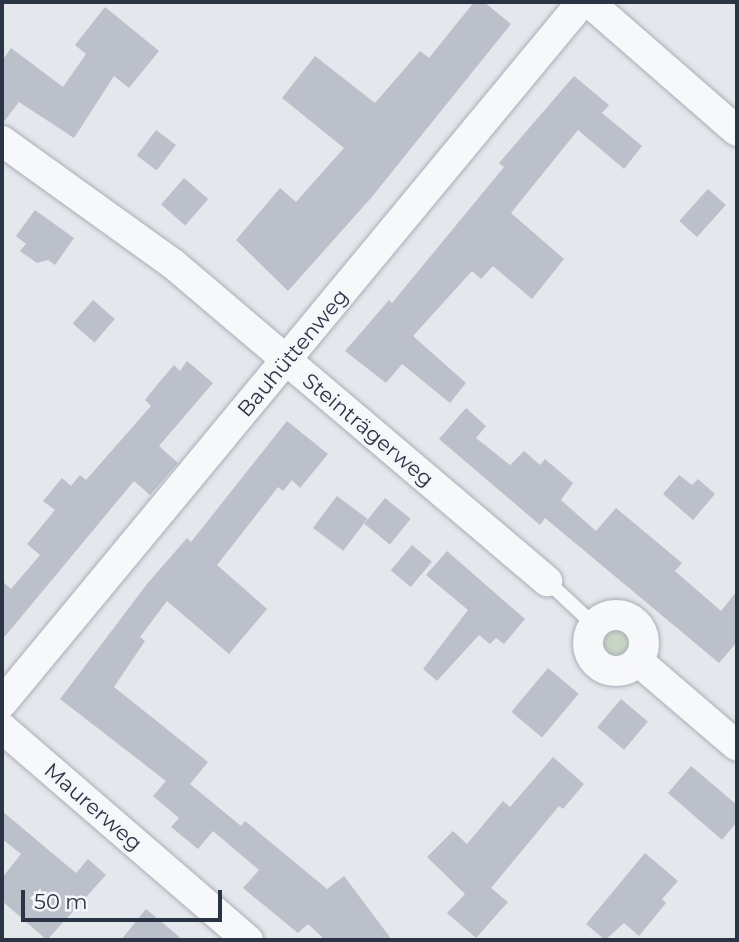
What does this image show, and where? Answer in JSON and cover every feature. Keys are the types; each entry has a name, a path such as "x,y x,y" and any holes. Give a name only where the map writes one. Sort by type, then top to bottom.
{"street":[{"name":"Bauhüttenweg","path":"2,702 583,2"},
{"path":"589,2 737,131"},
{"name":"Steinträgerweg","path":"2,141 100,208 547,581"},
{"path":"620,615 637,625 644,642 638,661 623,670 598,665 587,641 594,625 620,615"},
{"path":"638,661 737,746"},
{"name":"Maurerweg","path":"2,728 248,940"}],"lane":[{"name":"Steinträgerweg","path":"547,581 594,625"}],"green space":[{"path":"617,624 631,629 636,643 631,657 617,662 603,657 598,643 603,629"}],"building":[{"path":"474,2 484,2 511,24 371,198 288,291 236,240 280,188 296,202 344,148 282,98 315,56 375,103 420,51 429,58"},
{"path":"105,7 159,51 129,88 114,76 74,138 19,102 2,124 2,61 11,48 63,87 86,54 75,45"},
{"path":"574,76 609,105 602,113 642,146 624,169 578,130 511,213 564,259 532,299 493,266 481,279 472,271 413,336 466,383 450,403 402,364 386,383 345,351 389,300 392,303 504,167 499,163"},
{"path":"156,130 176,145 157,171 137,156"},
{"path":"184,178 208,199 185,225 161,204"},
{"path":"708,189 726,205 697,237 679,221"},
{"path":"35,210 74,238 55,265 48,260 37,263 20,251 26,244 16,236"},
{"path":"93,300 115,319 95,342 73,323"},
{"path":"187,361 213,383 159,446 178,463 150,495 134,481 2,640 2,581 11,589 40,555 27,544 55,510 43,501 62,478 71,486 80,475 86,480 151,406 145,400 156,386 174,365 180,371"},
{"path":"466,408 486,426 476,438 510,465 524,451 540,465 545,459 573,483 561,500 596,531 616,508 682,563 675,571 721,611 737,591 737,642 719,663 545,518 540,525 439,439"},
{"path":"287,421 328,454 300,488 292,480 283,491 278,487 217,565 267,609 229,654 167,601 140,637 145,641 114,687 208,762 190,784 241,826 245,821 327,889 344,876 392,940 325,940 308,924 298,933 243,888 259,870 213,831 198,849 171,827 179,818 153,796 166,781 60,699 147,584 187,538 191,542"},
{"path":"679,475 692,485 698,479 715,494 693,520 663,494"},
{"path":"337,496 367,519 343,551 313,528"},
{"path":"385,498 411,519 390,544 364,524"},
{"path":"412,545 432,562 411,587 391,570"},
{"path":"447,551 525,619 504,644 496,638 490,644 479,635 437,681 423,669 468,610 426,575"},
{"path":"548,668 579,694 542,737 511,712"},
{"path":"621,699 648,721 624,750 597,727"},
{"path":"553,757 584,784 563,809 559,806 491,888 508,902 476,938 447,913 465,894 427,857 453,831 467,844 503,801 510,807"},
{"path":"691,766 737,805 737,822 722,840 668,793"},
{"path":"2,811 76,873 88,859 106,875 47,940 2,901 2,878 21,854 2,839"},
{"path":"645,853 678,881 662,899 666,903 639,936 624,923 605,940 586,924"},
{"path":"146,909 183,940 121,940"}]}
